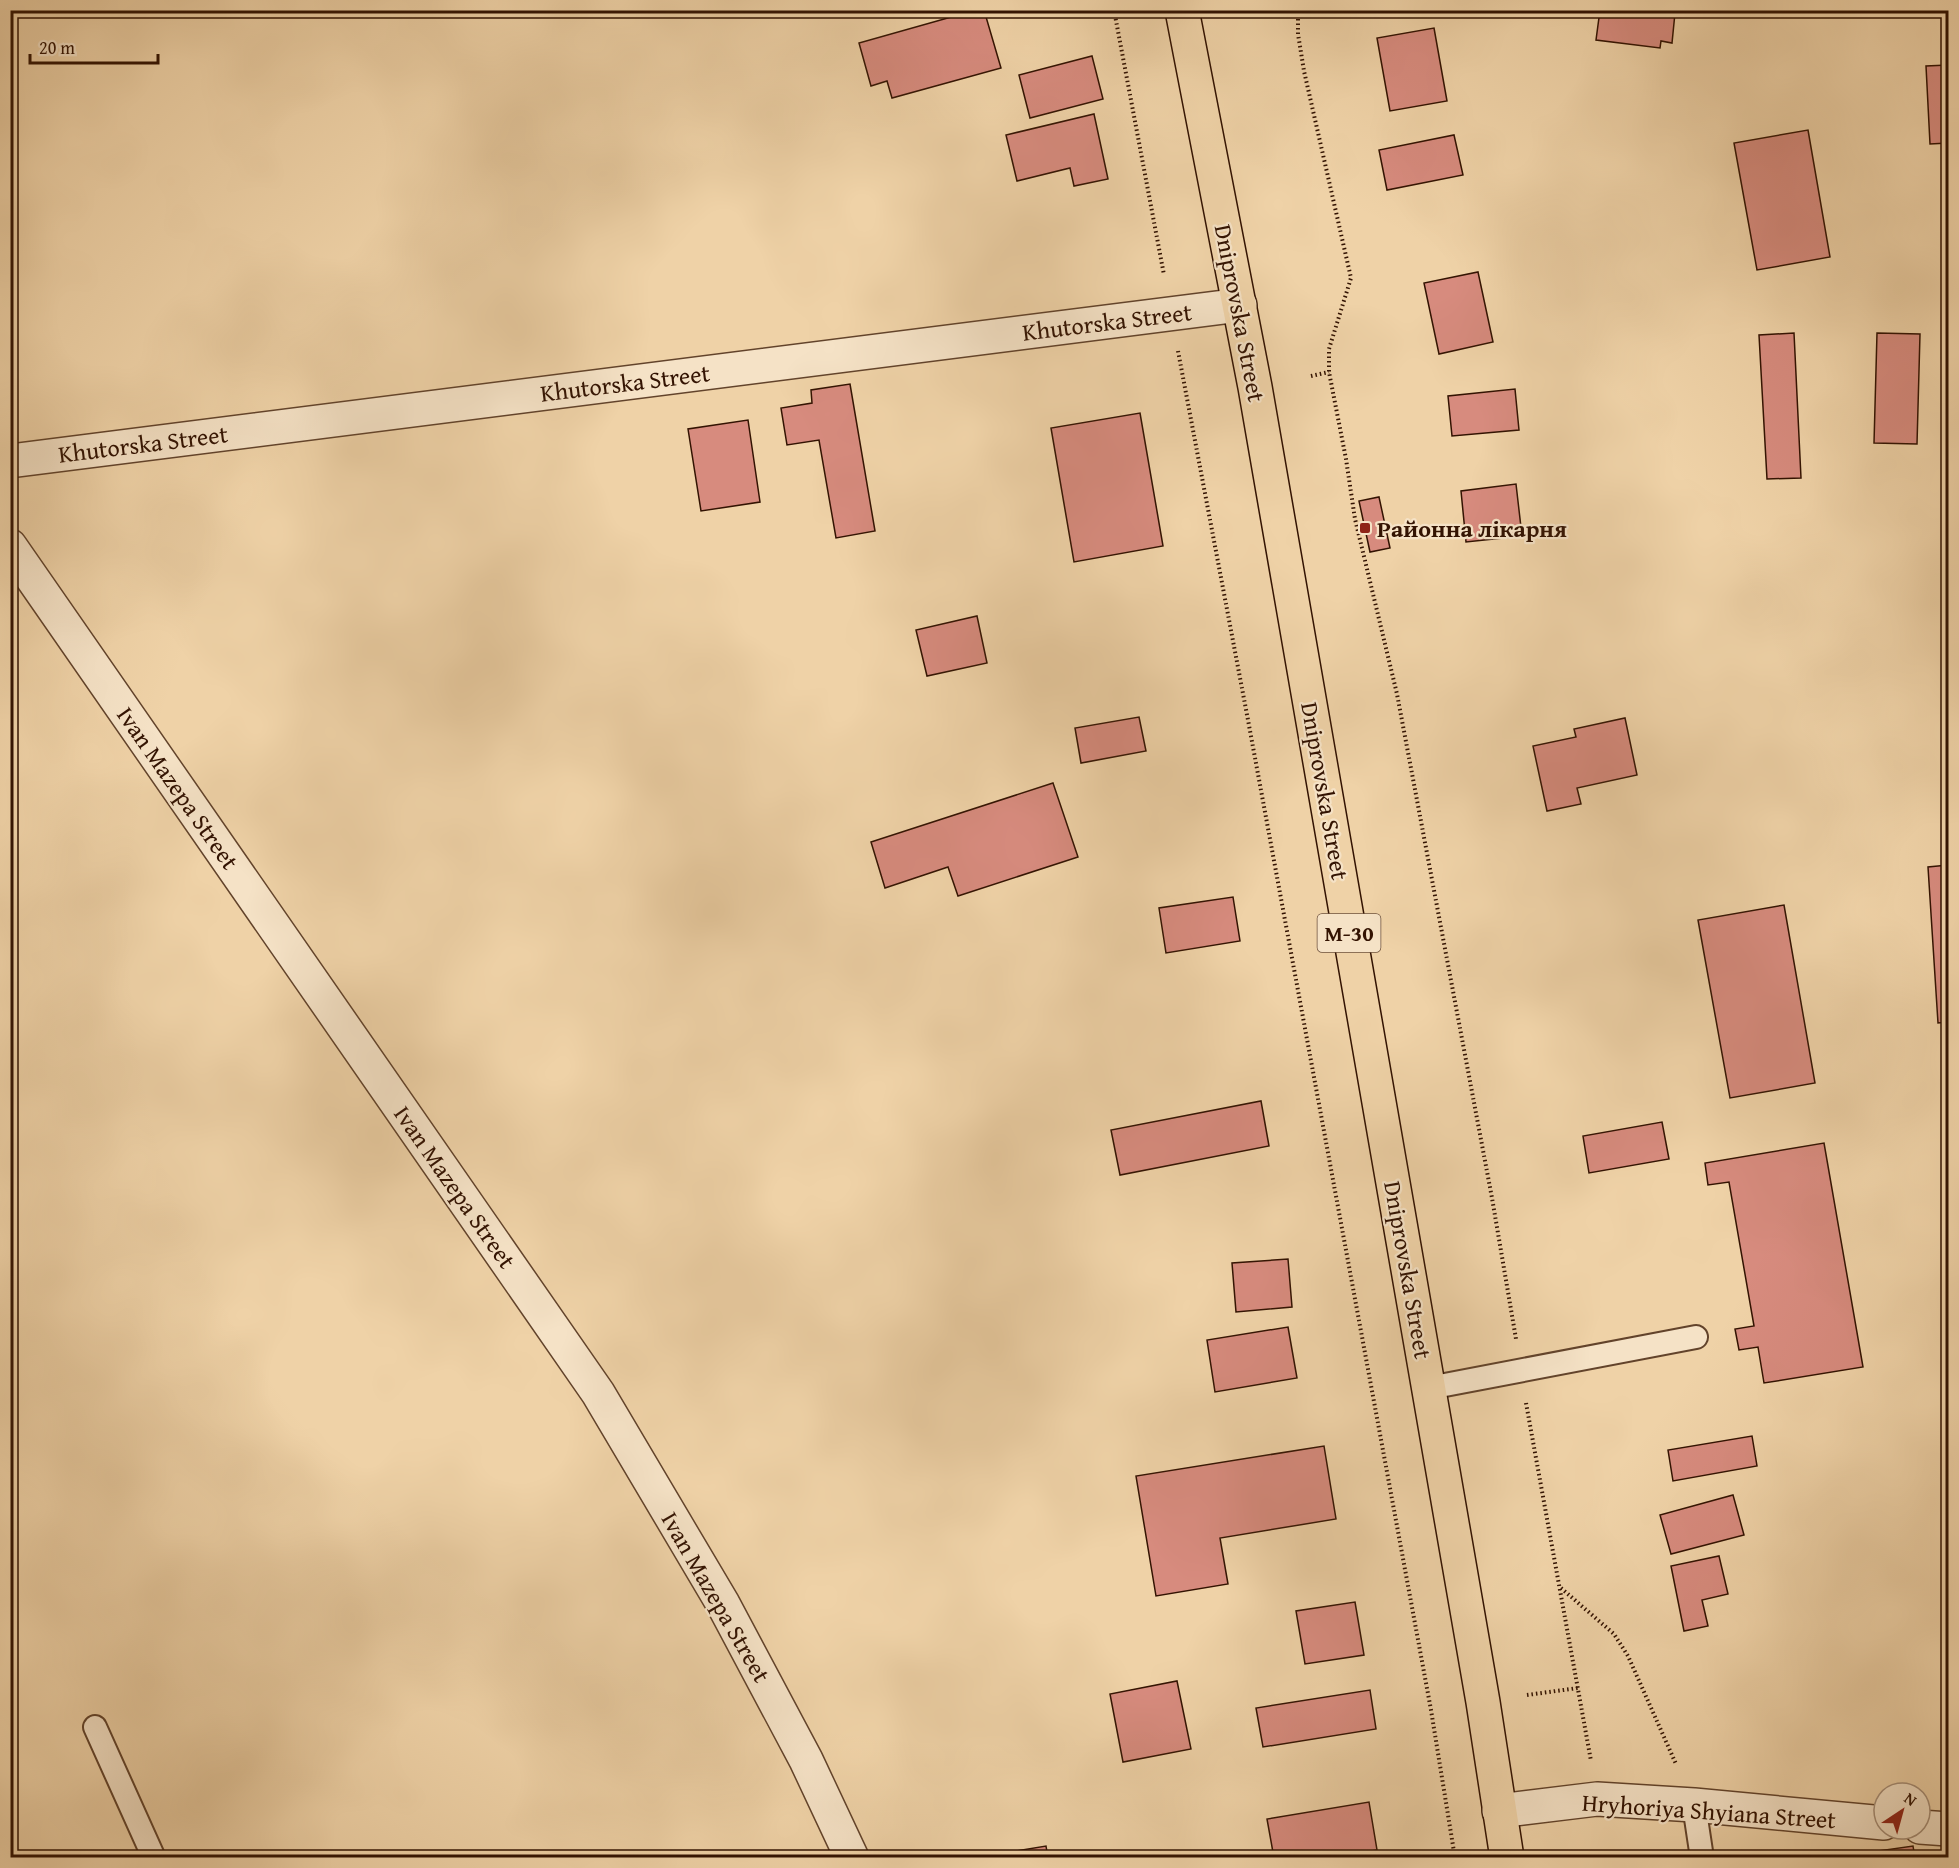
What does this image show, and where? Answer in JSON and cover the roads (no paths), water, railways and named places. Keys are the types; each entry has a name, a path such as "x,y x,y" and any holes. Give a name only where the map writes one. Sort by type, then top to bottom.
{"highway":[{"name":"Dniprovska Street","path":"1182,10 1240,305 1429,1388 1507,1857"}],"street":[{"name":"Khutorska Street","path":"10,461 1240,305"},
{"name":"Ivan Mazepa Street","path":"10,546 598,1393 723,1604 806,1760 852,1857"},
{"name":"Hryhoriya Shyiana Street","path":"1499,1811 1597,1799 1694,1805 1872,1822"},
{"path":"1932,1828 1948,1829"}],"lane":[{"path":"1429,1388 1696,1337"},
{"path":"95,1727 154,1857"},
{"path":"1694,1805 1702,1857"}],"place":[{"name":"Районна лікарня","path":"1365,528"}]}
